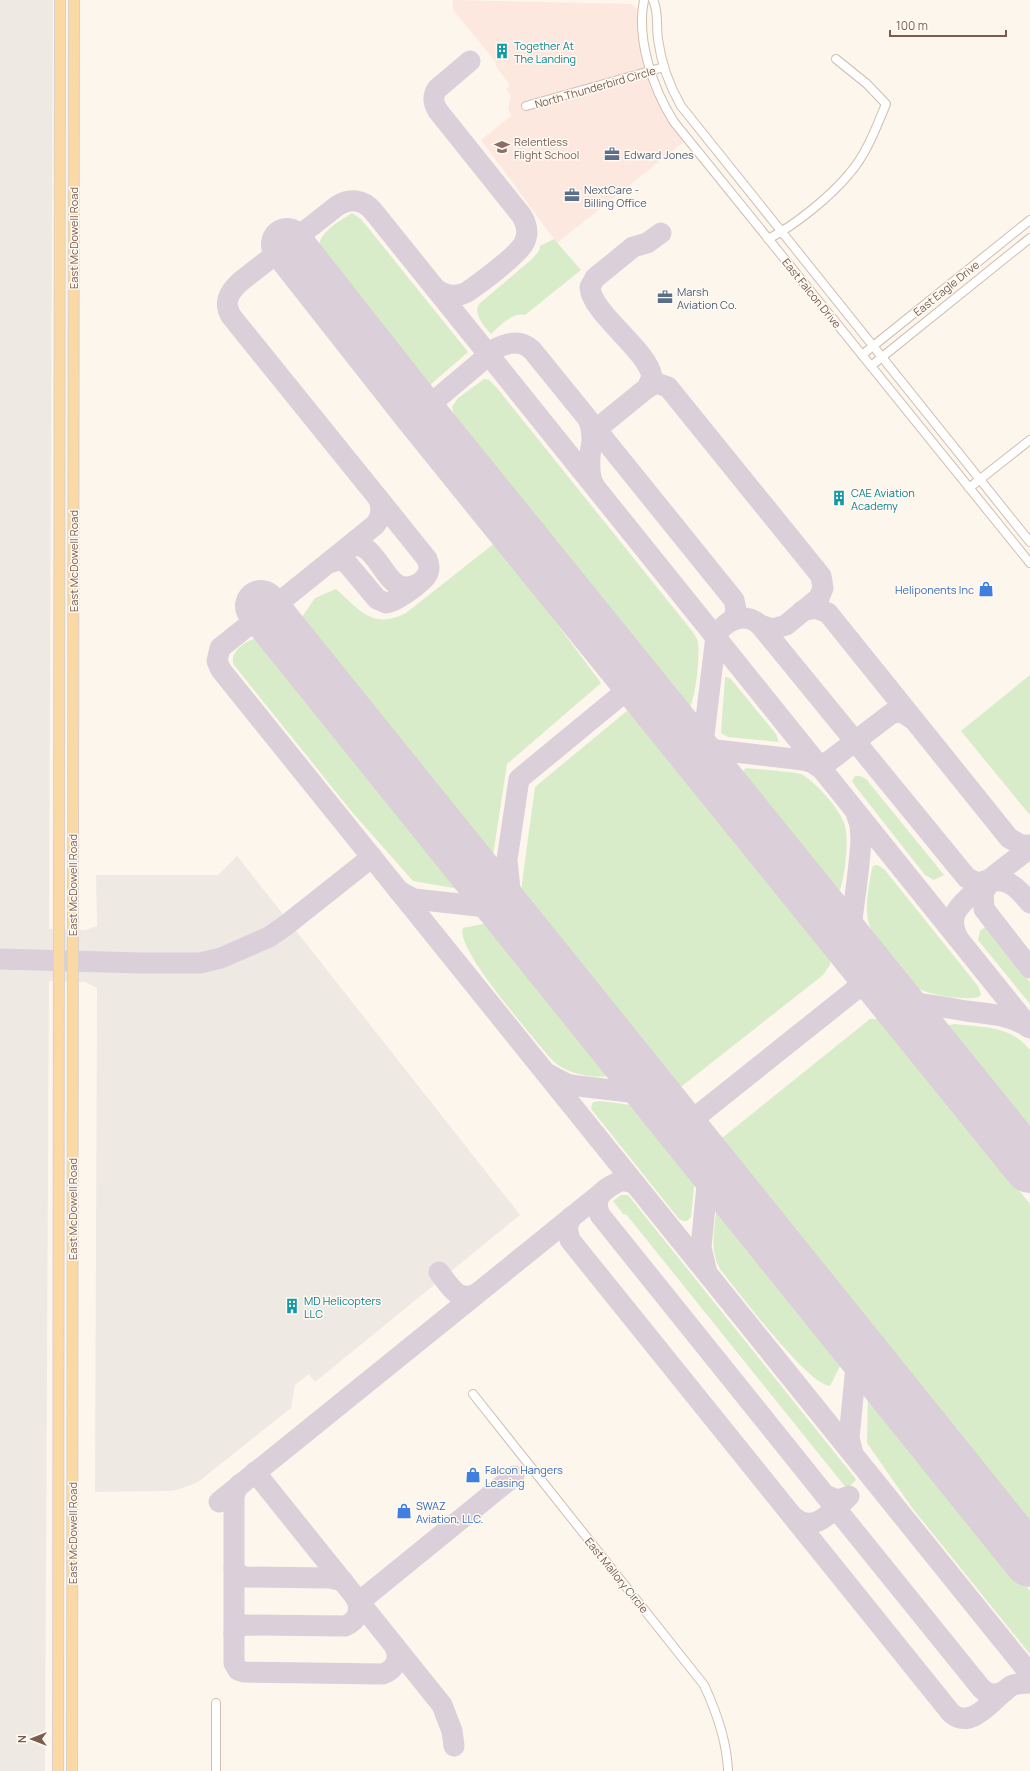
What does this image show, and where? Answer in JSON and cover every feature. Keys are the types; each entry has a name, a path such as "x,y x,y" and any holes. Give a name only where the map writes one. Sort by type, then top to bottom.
{"main road":[{"name":"East McDowell Road","path":"58,1771 60,0"},
{"name":"East McDowell Road","path":"72,1771 74,0"},
{"path":"58,1480 72,1481"}],"street":[{"name":"East Falcon Drive","path":"644,0 644,36 651,71 661,100 674,122 1030,563"},
{"name":"East Falcon Drive","path":"653,0 656,7 658,38 664,67 674,94 684,111 1030,542"},
{"path":"768,239 781,233 826,196 849,174 866,148 886,104 867,84 836,59"},
{"name":"North Thunderbird Circle","path":"526,106 664,67"},
{"name":"East Eagle Drive","path":"862,355 1030,220"},
{"name":"East Eagle Drive","path":"871,366 1030,238"},
{"path":"975,264 984,275"},
{"path":"969,488 1030,440"},
{"name":"East Mallory Circle","path":"473,1394 704,1685 719,1722 726,1746 728,1771"},
{"path":"216,1703 216,1771"}],"shaded area":[{"name":"MD Helicopters LLC","path":"0,0 53,0 49,929 85,930 97,926 96,875 218,875 237,856 520,1215 315,1382 309,1374 295,1385 291,1408 198,1482 177,1490 167,1491 95,1492 97,988 85,982 49,981 45,1771 0,1771"},
{"path":"453,0 632,4 638,10 639,39 650,84 665,114 685,141 557,243 481,140 511,116 508,108 511,96 506,89 510,85 497,68 495,61 453,10"}],"green space":[{"path":"352,213 361,219 468,352 430,385 320,250 319,244 325,233 335,224"},
{"path":"554,239 581,270 525,315 511,318 491,334 478,316 477,312 479,304 532,259 539,251 540,246"},
{"path":"484,379 489,380 497,388 695,635 698,642 698,666 696,685 690,707 454,415 452,407 458,398"},
{"path":"496,542 601,683 507,764 492,862 312,640 302,617 315,598 336,589 367,615 384,619 394,618 406,613"},
{"path":"257,638 266,642 465,890 413,881 352,812 234,665 234,656 239,648 248,641"},
{"path":"1030,675 1030,814 1029,814 961,731"},
{"path":"725,677 730,678 776,734 779,742 728,737 721,733"},
{"path":"628,710 830,954 830,965 823,975 682,1086 675,1086 666,1079 600,995 520,898 535,787"},
{"path":"746,768 801,774 820,789 833,804 843,819 847,840 846,858 840,890 835,888 743,775 742,772"},
{"path":"855,776 860,776 866,779 944,875 934,880 925,875 856,787 852,781"},
{"path":"877,865 884,869 978,986 981,994 979,997 949,997 919,989 906,978 891,959 872,931 868,918 867,904 872,869 873,866"},
{"path":"488,923 493,924 609,1069 612,1073 610,1076 586,1076 570,1071 556,1064 498,994 471,954 464,939 463,928"},
{"path":"985,927 1030,982 1030,1004 978,940 980,931"},
{"path":"870,1019 878,1019 884,1023 1030,1204 1030,1531 722,1147 722,1138"},
{"path":"955,1024 987,1027 1005,1032 1014,1036 1030,1050 1030,1130 949,1031 949,1025"},
{"path":"600,1101 639,1106 693,1173 695,1178 691,1217 687,1221 679,1219 592,1110 591,1107 593,1102"},
{"path":"621,1195 628,1195 855,1478 856,1480 847,1489 626,1214 624,1215 613,1201"},
{"path":"721,1208 838,1353 840,1366 830,1386 820,1382 806,1371 790,1354 756,1315 720,1269 715,1255 714,1234 716,1212"},
{"path":"868,1391 1030,1591 1030,1654 913,1509 867,1443"}],"taxiway":[{"path":"436,289 455,296 467,292 514,255 524,243 527,233 522,216 438,111 435,105 434,97 437,89 470,61"},
{"path":"266,613 375,525 380,516 381,505 378,498 231,316 227,302 230,293 240,282 337,206 342,203 356,201 365,204 373,211 1030,1028"},
{"path":"594,485 590,472 590,455 596,432 599,427 647,388 652,377 648,366 641,355 600,308 593,297 590,287 595,278 633,247 647,243 661,233"},
{"path":"420,413 497,348 506,344 520,343 532,350 588,419 591,427 592,438"},
{"path":"647,388 656,383 668,387 821,576 823,588 819,598 786,625 773,629 760,625"},
{"path":"596,429 734,600 736,610 733,620"},
{"path":"329,563 338,560 346,562 377,599 386,603 408,592 420,583 427,575 429,571 427,559 378,498"},
{"path":"347,548 358,546 367,549 395,583 404,587 415,585"},
{"path":"802,611 815,608 828,613 1009,838 1021,845 1030,845"},
{"path":"265,612 220,648 217,661 221,670 1030,1674"},
{"path":"701,760 716,636 720,630 736,619 742,618 754,621 760,625 967,878 978,883 991,879"},
{"path":"513,919 507,860 519,779 638,681"},
{"path":"806,760 818,764 828,762 892,713 902,712 914,720"},
{"path":"691,747 803,760 811,762 822,769"},
{"path":"855,990 860,982 863,970 854,953 851,938 851,925 859,866 861,838 860,825 856,813"},
{"path":"958,938 954,920 955,914 959,907 1001,870 1030,848"},
{"path":"0,959 200,963 221,958 269,937 372,857"},
{"path":"991,880 983,893 984,909 1030,968"},
{"path":"984,885 991,882 1004,881 1021,892 1030,903"},
{"path":"399,891 414,899 496,908 513,919"},
{"path":"697,1147 692,1130 697,1116 855,990 864,986 871,985 881,989 889,996 901,1001 998,1015 1013,1019 1028,1027"},
{"path":"548,1074 567,1084 655,1095"},
{"path":"665,1108 680,1116 697,1116"},
{"path":"705,1157 707,1186 701,1247 706,1269"},
{"path":"219,1502 609,1187 622,1180 634,1183"},
{"path":"606,1189 599,1197 597,1204 600,1215 825,1495 838,1500 849,1496"},
{"path":"571,1217 567,1228 570,1240 951,1713 959,1718 967,1718 975,1715 991,1704 1011,1686 1030,1683"},
{"path":"439,1272 450,1287 459,1294 464,1296 476,1294"},
{"path":"850,1337 857,1356 849,1438 853,1454"},
{"path":"255,1472 442,1705 452,1731 454,1746"},
{"path":"359,1602 514,1476"},
{"path":"240,1484 234,1497 234,1663 238,1670 244,1672 383,1674 391,1669 396,1663 397,1656 395,1647"},
{"path":"825,1495 981,1688 992,1694 998,1694 1005,1691"},
{"path":"794,1517 801,1522 815,1522 829,1514 847,1498"},
{"path":"234,1568 238,1574 244,1577 330,1578 343,1581"},
{"path":"234,1634 237,1628 242,1625 345,1626 353,1621 357,1615 358,1603 356,1598"}],"runway":[{"path":"287,244 420,413 1030,1167"},
{"path":"261,606 1030,1561"}],"place":[{"name":"Together At The Landing","path":"502,51"},
{"name":"Relentless Flight School","path":"502,147"},
{"name":"Edward Jones","path":"612,154"},
{"name":"NextCare - Billing Office","path":"572,195"},
{"name":"Marsh Aviation Co.","path":"665,297"},
{"name":"CAE Aviation Academy","path":"839,498"},
{"name":"Heliponents Inc","path":"986,589"},
{"name":"MD Helicopters LLC","path":"292,1306"},
{"name":"Falcon Hangers Leasing","path":"473,1475"},
{"name":"SWAZ Aviation, LLC.","path":"404,1511"}]}
